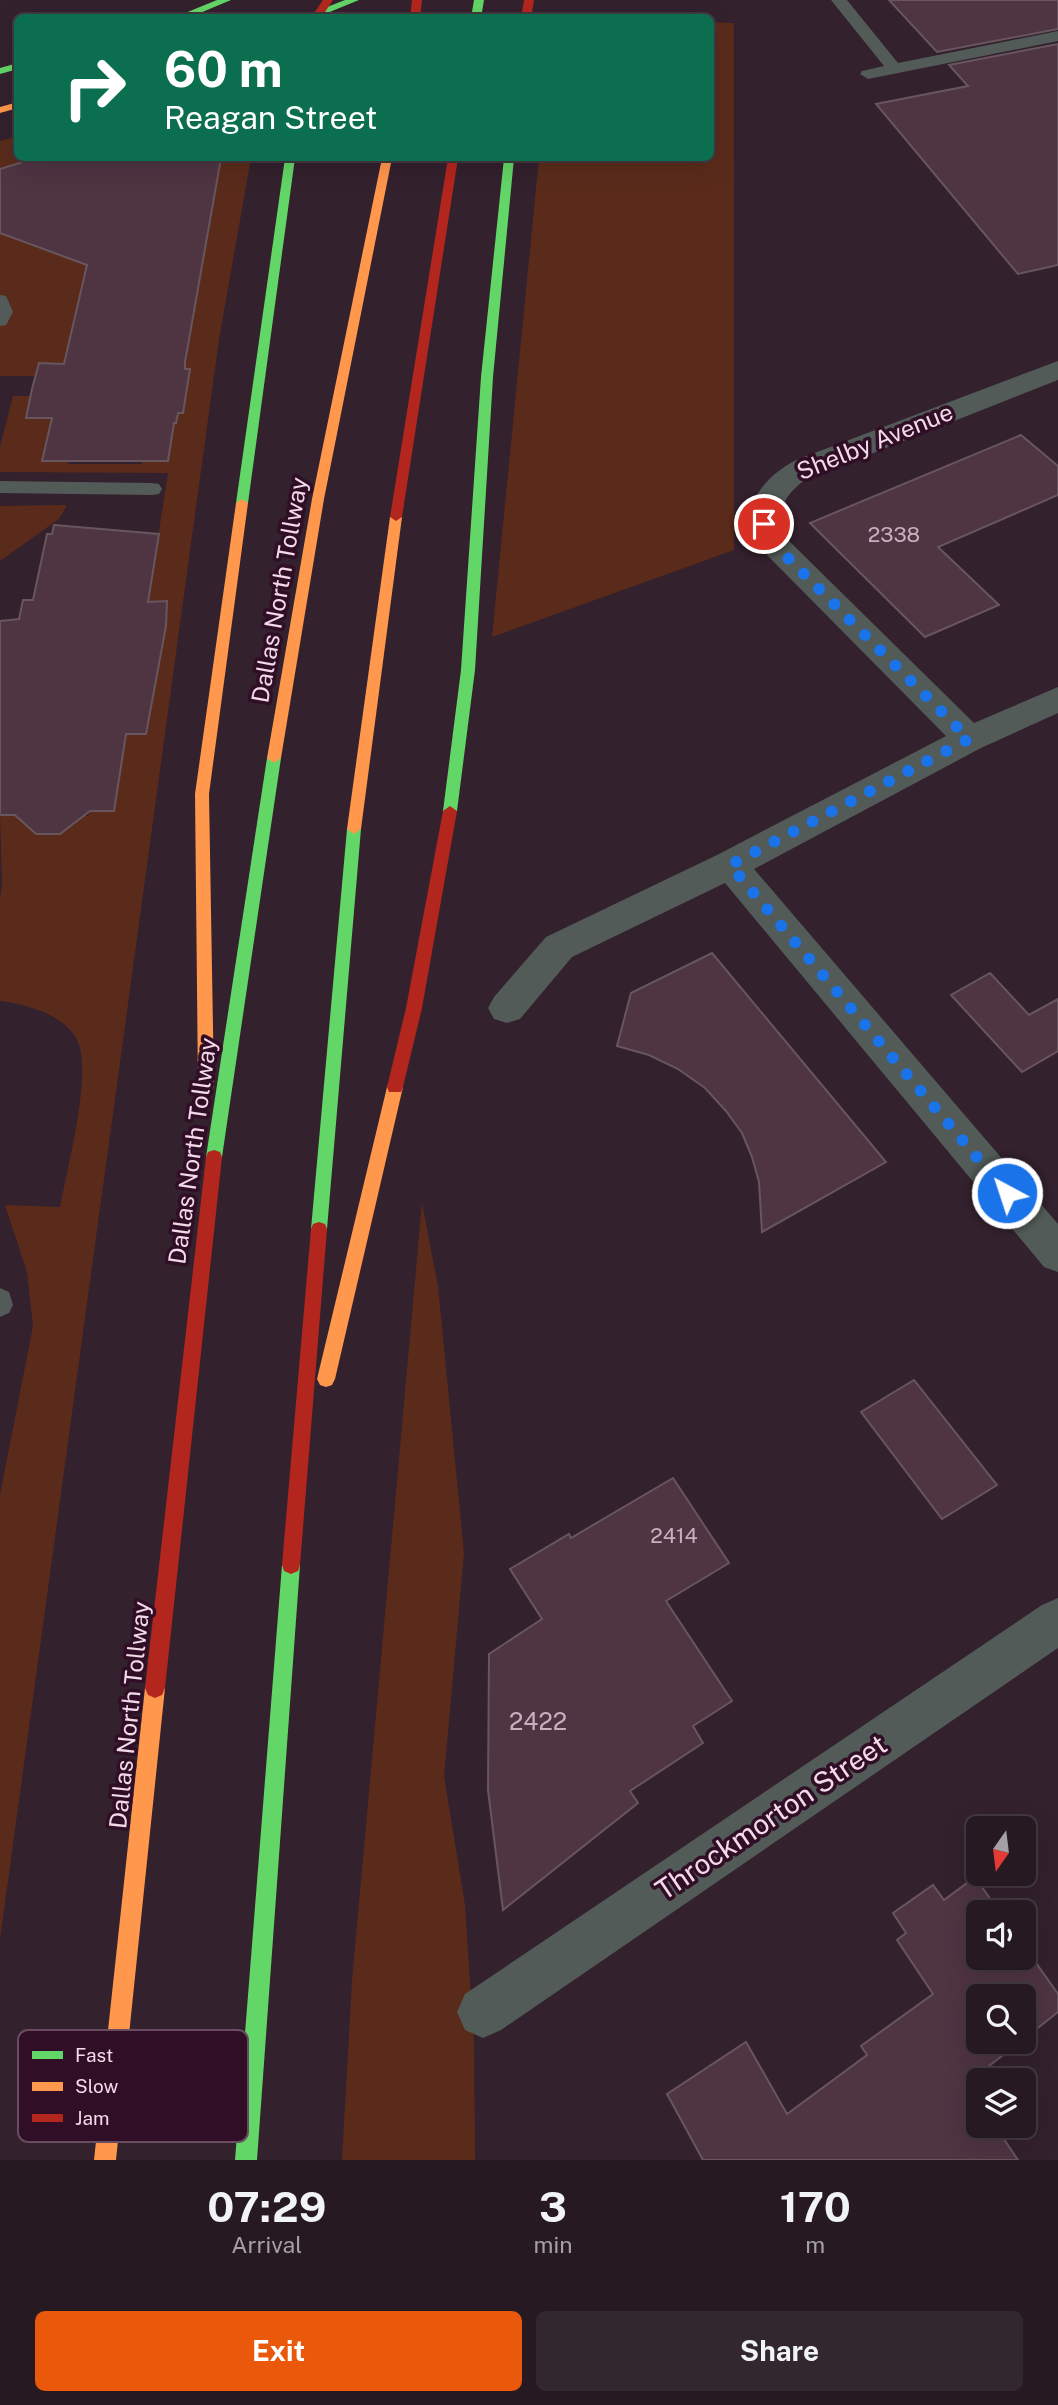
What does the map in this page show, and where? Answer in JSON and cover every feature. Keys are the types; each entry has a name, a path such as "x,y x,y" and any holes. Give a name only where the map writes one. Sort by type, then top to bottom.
{"main road":[{"path":"189,14 226,0"},
{"path":"317,12 354,0"},
{"path":"207,1200 202,794 290,161"},
{"name":"Dallas North Tollway","path":"120,2030 207,1200 268,795 318,499 386,161"},
{"path":"248,2133 295,1507 357,792 398,501 453,161"},
{"path":"295,1507 414,1008 446,842 468,670 487,377 509,161"},
{"name":"Dallas North Tollway","path":"106,2160 108,2142"},
{"path":"246,2160 247,2142"}],"street":[{"name":"Shelby Avenue","path":"969,739 771,541 764,524 765,506 773,491 788,477 807,467 1058,370"},
{"path":"507,1008 559,947 730,865 969,739 1058,699"},
{"path":"730,865 1058,1254"},
{"name":"Throckmorton Street","path":"484,2012 1058,1621"}],"lane":[{"path":"839,0 894,69"},
{"path":"868,74 1058,36"},
{"path":"0,300 4,312 0,321"},
{"path":"0,487 152,489"}],"shaded area":[{"path":"714,22 734,23 734,550 492,637 539,161 714,161"},
{"path":"14,137 14,161 26,161 0,169 0,141"},
{"path":"212,161 250,161 219,339 0,1939 0,1495 33,1326 27,1272 5,1205 60,1207 77,1123 82,1057 73,1033 55,1018 33,1008 0,1001 0,811 5,815 25,816 24,823 36,834 60,834 75,824 77,815 88,816 90,811 114,810 126,734 146,733 166,626 167,602 148,602 168,473 0,472 0,447 13,396 31,396 26,417 52,418 43,461 68,461 68,464 142,464 168,461 174,423 178,413 183,413 185,362 206,166"},
{"path":"0,228 89,265 64,363 38,363 35,376 0,376"},
{"path":"67,505 59,519 0,561 0,506"},
{"path":"422,1203 438,1286 464,1553 444,1776 465,1905 474,2045 475,2160 342,2160 352,1981"}],"building":[{"path":"889,0 1058,0 1058,29 937,52"},
{"path":"1058,44 1058,265 1018,274 876,104 968,86 949,65"},
{"path":"26,161 220,161 185,362 185,369 190,369 183,413 178,413 174,423 168,461 42,461 52,418 26,418 32,389 39,363 64,364 87,265 0,233 0,169"},
{"path":"1021,435 1058,466 1058,495 938,547 999,605 925,637 810,523"},
{"path":"54,525 159,534 148,602 167,601 166,626 146,734 126,734 114,811 90,811 60,834 36,834 15,815 0,815 0,621 19,619 23,600 33,600 47,534 52,534"},
{"path":"712,953 886,1162 762,1232 759,1182 752,1157 742,1133 726,1111 705,1088 678,1069 649,1055 617,1046 631,993"},
{"path":"990,973 1029,1015 1058,999 1058,1051 1022,1072 951,995"},
{"path":"914,1380 997,1485 942,1519 861,1412"},
{"path":"673,1478 729,1563 666,1601 732,1701 693,1726 703,1743 630,1791 638,1803 503,1910 488,1790 489,1654 542,1619 510,1569 569,1534 571,1538"},
{"path":"966,1884 966,1886 981,1886 991,1900 966,1900 966,1970 1036,1970 1036,1963 1058,1994 1058,2012 1036,2029 1036,1984 966,1984 966,2054 1004,2054 986,2068 966,2068 966,2138 1003,2138 1018,2160 703,2160 667,2094 746,2042 787,2114 867,2055 861,2046 933,1994 897,1940 906,1933 893,1913 933,1885 944,1900"}],"traffic: fast":[{"path":"189,14 226,0"},
{"path":"315,14 354,0"},
{"path":"477,14 479,0"},
{"path":"0,71 14,67"},
{"path":"242,503 290,161"},
{"path":"450,811 468,670 487,377 509,161"},
{"path":"214,1157 274,758"},
{"path":"319,1229 354,829"},
{"path":"248,2134 291,1565"},
{"path":"246,2160 247,2142"}],"traffic: slow":[{"path":"0,110 14,106"},
{"path":"274,758 318,499 386,161"},
{"path":"206,1086 202,794 242,503"},
{"path":"354,829 396,517"},
{"path":"326,1379 395,1087"},
{"path":"119,2030 155,1688"},
{"path":"105,2160 107,2142"}],"traffic: jam":[{"path":"319,14 328,0"},
{"path":"415,14 417,0"},
{"path":"527,14 529,0"},
{"path":"396,517 453,161"},
{"path":"395,1087 414,1008 450,811"},
{"path":"155,1688 214,1157"},
{"path":"291,1565 319,1229"}],"route":[{"path":"764,524 771,541 969,739 730,865 1007,1193"}]}
